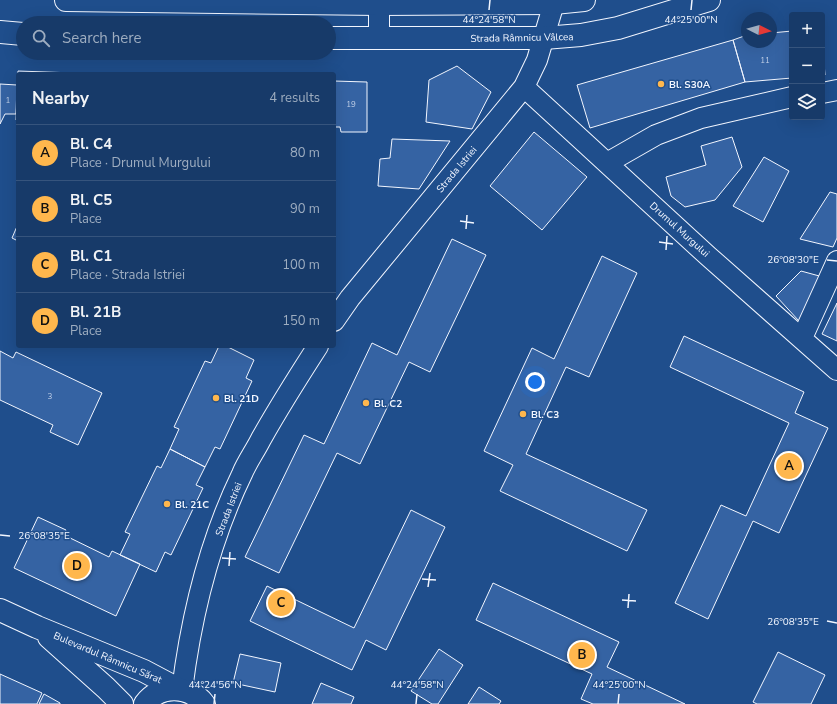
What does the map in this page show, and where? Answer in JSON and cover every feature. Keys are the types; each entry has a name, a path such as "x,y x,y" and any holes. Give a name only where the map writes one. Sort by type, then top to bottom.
{"street":[{"path":"66,0 554,3 584,0"},
{"name":"Strada Râmnicu Vâlcea","path":"336,38 544,38 581,35 618,28 709,0"},
{"path":"379,2 380,38"},
{"name":"Strada Istriei","path":"336,318 350,298 524,86 537,60 554,3"},
{"path":"0,32 16,33"},
{"name":"Drumul Murgului","path":"524,86 708,256 837,370"},
{"path":"825,92 837,90"},
{"path":"607,163 656,135 701,118 789,99"},
{"path":"802,338 837,261"},
{"name":"Strada Istriei","path":"180,690 196,610 222,520 242,474 286,394 317,348"},
{"name":"Bulevardul Râmnicu Sărat","path":"0,610 37,627 144,671 180,690 196,696 204,704"},
{"name":"Bulevardul Râmnicu Sărat","path":"37,627 122,704"},
{"path":"145,704 156,694 166,690 180,690"}],"building":[{"path":"789,31 789,78 745,82 733,40 741,37 741,48 777,48 777,32"},
{"name":"Bl. S30A","path":"733,40 745,82 590,128 577,85"},
{"path":"457,66 491,92 472,129 426,122 429,80"},
{"path":"18,71 46,72 18,72"},
{"path":"336,81 367,82 367,132 341,132 340,127 336,127"},
{"path":"0,84 16,85 16,114 5,114 0,124"},
{"path":"534,132 587,177 542,230 490,186"},
{"path":"732,137 742,167 715,200 685,207 671,196 666,177 706,165 701,146"},
{"path":"392,139 450,141 419,189 378,186 380,159 390,158"},
{"path":"764,157 789,171 763,222 733,206"},
{"path":"830,192 837,194 837,238 833,247 800,239"},
{"path":"16,229 16,240 12,238"},
{"name":"Bl. C2","path":"452,239 486,255 430,372 409,362 360,464 337,453 279,573 245,557 304,435 324,444 372,343 397,355"},
{"name":"Bl. C3","path":"602,256 637,273 589,377 566,367 526,454 647,510 627,551 500,491 513,465 484,451 532,348 554,359"},
{"path":"801,271 823,277 806,314 799,321 776,296"},
{"path":"837,303 837,341 822,334"},
{"path":"684,336 804,392 795,413 828,428 779,533 753,521 708,619 675,603 721,505 746,516 789,423 670,367"},
{"name":"Bl. 21D","path":"218,348 230,348 254,360 246,378 252,381 220,449 215,447 205,467 170,449 179,429 174,427 205,361 211,363"},
{"path":"0,351 13,358 16,352 102,393 78,445 50,432 53,425 0,400"},
{"name":"Bl. 21C","path":"170,449 205,467 196,485 203,488 171,555 165,552 156,572 120,555 130,534 125,532 157,466 161,468"},
{"path":"411,510 445,527 386,650 366,640 352,670 250,621 267,586 354,628"},
{"path":"38,517 66,530 64,535 109,557 112,551 140,564 116,616 14,568"},
{"path":"493,583 619,642 607,667 685,704 593,704 581,699 592,674 476,620"},
{"path":"439,649 463,665 438,704 432,704 411,691"},
{"path":"778,652 825,675 811,704 757,704 753,702"},
{"path":"240,654 281,663 275,692 233,683"},
{"path":"0,674 42,693 37,704 0,704"},
{"path":"321,683 354,697 351,704 312,704"},
{"path":"479,687 501,701 499,704 468,704"},
{"path":"44,694 60,703 60,704 39,704"}],"place":[{"name":"Bl. S30A","path":"661,84"},
{"name":"Bl. 21D","path":"216,398"},
{"name":"Bl. C2","path":"366,403"},
{"name":"Bl. C3","path":"523,414"},
{"name":"Bl. C4","path":"789,466"},
{"name":"Bl. 21C","path":"167,504"},
{"name":"Bl. 21B","path":"77,566"},
{"name":"Bl. C1","path":"281,603"},
{"name":"Bl. C5","path":"582,655"}]}
